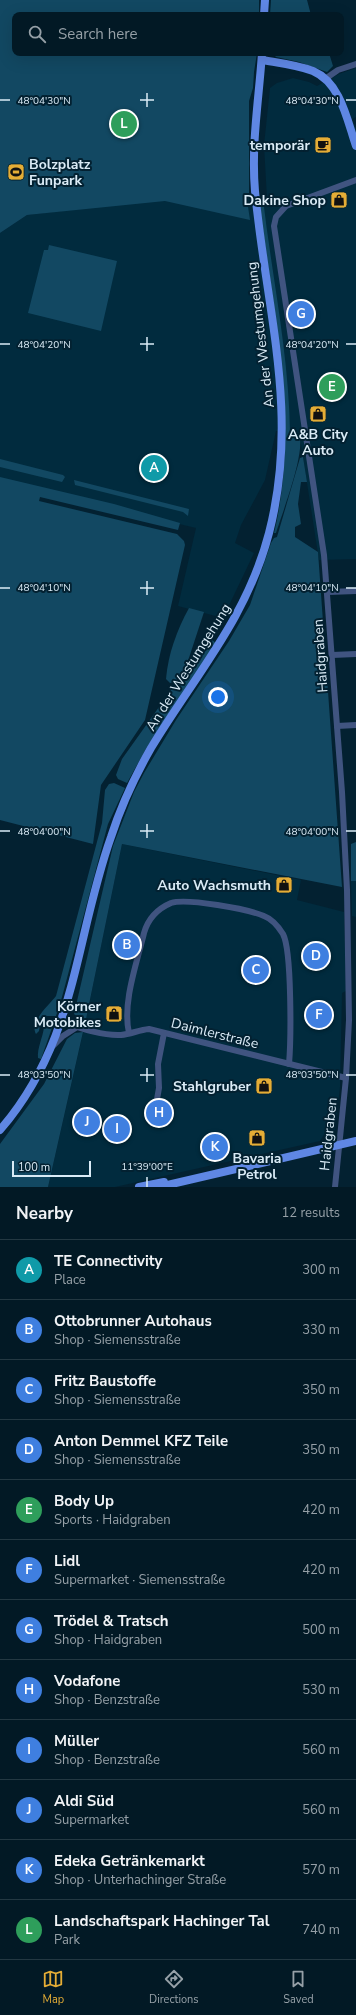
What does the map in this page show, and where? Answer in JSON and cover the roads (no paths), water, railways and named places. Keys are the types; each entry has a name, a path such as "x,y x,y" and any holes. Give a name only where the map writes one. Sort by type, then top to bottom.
{"main road":[{"path":"264,12 265,0"},
{"path":"262,57 312,71 325,78 338,97 356,146"},
{"name":"An der Westumgehung","path":"0,1130 26,1094 43,1067 53,1046 62,1022 77,969 108,845 125,800 150,750 225,638 244,601 265,547 277,498 283,454 281,384 275,330 257,210 254,171 254,153 262,57"},
{"path":"159,1187 356,1141"},
{"path":"139,1187 203,1173 210,1174"}],"street":[{"path":"325,78 338,70 356,64"},
{"name":"Haidgraben","path":"335,1187 346,1078 349,1020 346,857 328,592 318,512 274,226 279,212 286,206 356,180"},
{"path":"328,592 356,591"},
{"path":"332,655 356,654"},
{"path":"337,726 356,725"},
{"path":"129,1033 127,1024 128,1007 144,933 147,924 153,916 172,903 185,901 254,913 272,920 280,930 286,942 289,961 289,1064"},
{"path":"349,975 356,975"},
{"name":"Daimlerstraße","path":"62,1022 77,1027 113,1034 129,1033 149,1029 346,1078"},
{"path":"53,1046 63,1036 77,1027"},
{"path":"156,1105 159,1088 158,1064 164,1033"}],"place":[{"name":"Landschaftspark Hachinger Tal","path":"124,124"},
{"name":"temporär","path":"323,145"},
{"name":"Bolzplatz Funpark","path":"16,172"},
{"name":"Dakine Shop","path":"339,200"},
{"name":"Trödel & Tratsch","path":"301,314"},
{"name":"Body Up","path":"332,387"},
{"name":"A&B City Auto","path":"318,414"},
{"name":"TE Connectivity","path":"154,468"},
{"name":"Auto Wachsmuth","path":"284,885"},
{"name":"Ottobrunner Autohaus","path":"127,945"},
{"name":"Anton Demmel KFZ Teile","path":"316,956"},
{"name":"Fritz Baustoffe","path":"256,970"},
{"name":"Körner Motobikes","path":"114,1014"},
{"name":"Lidl","path":"319,1015"},
{"name":"Stahlgruber","path":"264,1086"},
{"name":"Vodafone","path":"159,1113"},
{"name":"Aldi Süd","path":"87,1122"},
{"name":"Müller","path":"117,1129"},
{"name":"Bavaria Petrol","path":"257,1138"},
{"name":"Edeka Getränkemarkt","path":"215,1147"}]}
